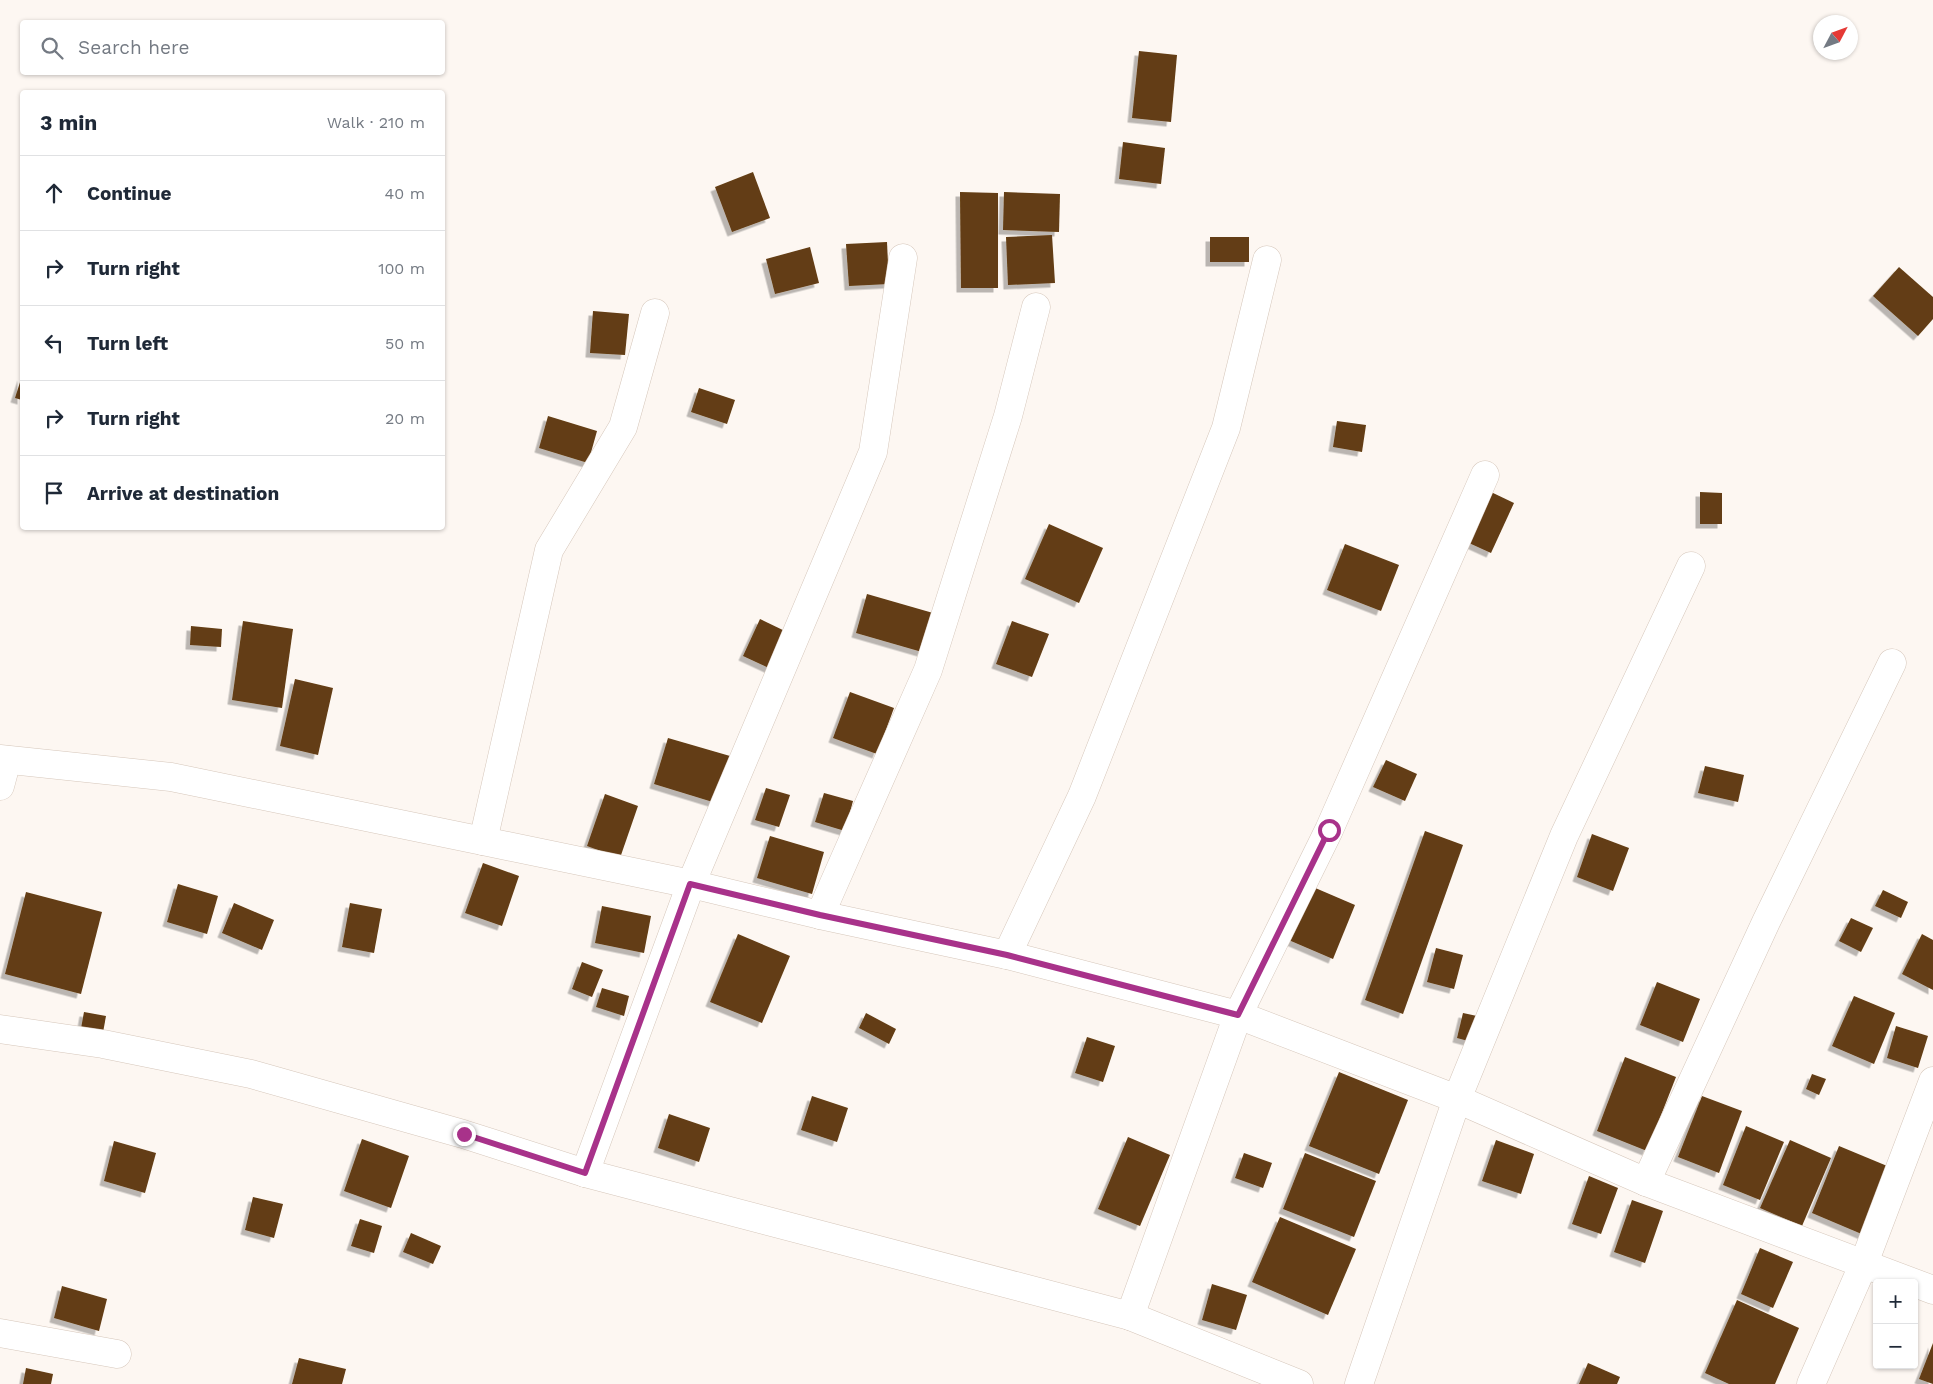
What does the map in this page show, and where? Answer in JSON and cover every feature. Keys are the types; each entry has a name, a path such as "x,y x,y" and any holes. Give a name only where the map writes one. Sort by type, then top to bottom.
{"street":[{"path":"585,1173 690,884 872,452 903,258"},
{"path":"1007,955 1082,796 1226,428 1267,260"},
{"path":"820,915 928,670 1008,416 1036,307"},
{"path":"483,841 549,550 622,427 656,313"},
{"path":"1130,1316 1238,1015 1329,830 1486,475"},
{"path":"1359,1384 1458,1099 1564,836 1691,566"},
{"path":"1646,1182 1766,922 1892,663"},
{"path":"0,786 3,759 171,777 690,884 820,915 1007,955 1238,1015 1458,1099 1646,1182 1933,1290"},
{"path":"0,1029 104,1044 251,1074 464,1134 585,1173 1130,1316 1299,1384"},
{"path":"1811,1384 1864,1263 1933,1080"},
{"path":"0,1332 117,1354"}],"building":[{"path":"1139,51 1177,55 1171,122 1132,118"},
{"path":"1123,142 1165,148 1161,184 1119,179"},
{"path":"753,172 770,218 732,232 715,187"},
{"path":"960,192 998,193 998,288 961,288"},
{"path":"1004,192 1060,194 1059,232 1003,230"},
{"path":"1052,235 1055,283 1008,285 1006,237"},
{"path":"1210,237 1249,237 1249,262 1210,262"},
{"path":"887,242 889,284 849,286 846,244"},
{"path":"810,247 819,283 775,294 766,259"},
{"path":"1899,267 1933,297 1933,319 1918,336 1873,296"},
{"path":"593,311 629,314 625,355 590,353"},
{"path":"20,382 20,399 15,398"},
{"path":"699,388 735,400 727,424 691,412"},
{"path":"548,416 597,431 588,463 539,448"},
{"path":"1337,421 1366,425 1362,452 1333,447"},
{"path":"1491,492 1514,503 1491,553 1469,543"},
{"path":"1700,492 1722,493 1722,524 1700,524"},
{"path":"1049,524 1103,548 1079,603 1025,579"},
{"path":"1345,544 1399,565 1381,611 1327,590"},
{"path":"867,594 933,613 922,652 856,633"},
{"path":"760,619 789,633 773,670 743,656"},
{"path":"243,621 293,629 282,708 232,700"},
{"path":"1012,621 1049,634 1032,677 996,664"},
{"path":"191,626 222,629 221,647 190,645"},
{"path":"295,679 333,688 318,755 280,746"},
{"path":"850,692 894,708 877,754 833,738"},
{"path":"668,738 730,756 716,803 654,784"},
{"path":"1386,760 1417,774 1405,801 1373,787"},
{"path":"1705,766 1744,775 1738,802 1698,793"},
{"path":"766,788 790,795 779,827 755,820"},
{"path":"824,793 853,801 845,831 815,822"},
{"path":"605,794 638,806 620,858 587,846"},
{"path":"1425,831 1463,845 1403,1014 1365,1000"},
{"path":"1592,834 1629,848 1613,891 1577,877"},
{"path":"770,836 824,852 812,894 757,878"},
{"path":"483,863 519,876 502,926 465,913"},
{"path":"178,884 218,896 207,934 167,922"},
{"path":"1306,884 1355,905 1333,959 1284,938"},
{"path":"1883,890 1908,902 1901,918 1875,906"},
{"path":"26,892 102,912 81,994 5,974"},
{"path":"234,903 274,920 262,950 222,933"},
{"path":"350,903 382,909 374,953 342,947"},
{"path":"602,906 651,916 644,953 595,943"},
{"path":"1851,918 1873,928 1861,952 1839,941"},
{"path":"738,934 790,956 762,1023 710,1002"},
{"path":"1922,934 1933,940 1933,990 1902,974"},
{"path":"1436,948 1463,955 1454,989 1427,982"},
{"path":"582,962 603,970 592,997 572,989"},
{"path":"1657,982 1700,999 1683,1042 1640,1025"},
{"path":"602,988 629,996 624,1016 596,1007"},
{"path":"1854,996 1895,1013 1874,1064 1832,1046"},
{"path":"84,1012 106,1016 102,1038 80,1034"},
{"path":"866,1013 896,1029 889,1044 859,1028"},
{"path":"1463,1013 1477,1016 1472,1042 1457,1038"},
{"path":"1896,1026 1928,1036 1918,1068 1887,1058"},
{"path":"1087,1037 1115,1046 1103,1082 1075,1073"},
{"path":"1625,1057 1676,1077 1647,1151 1597,1131"},
{"path":"1339,1072 1408,1100 1379,1174 1309,1146"},
{"path":"1812,1074 1826,1079 1819,1095 1806,1089"},
{"path":"812,1096 848,1108 837,1142 801,1130"},
{"path":"1702,1096 1742,1111 1719,1173 1678,1157"},
{"path":"669,1114 710,1128 699,1162 658,1148"},
{"path":"1746,1126 1784,1142 1760,1200 1723,1185"},
{"path":"1128,1137 1170,1155 1140,1226 1098,1209"},
{"path":"362,1139 409,1156 391,1208 344,1191"},
{"path":"1496,1140 1534,1154 1521,1194 1482,1181"},
{"path":"1790,1140 1831,1158 1802,1226 1760,1208"},
{"path":"114,1141 156,1153 145,1193 104,1181"},
{"path":"1839,1146 1892,1168 1864,1235 1812,1213"},
{"path":"1244,1153 1272,1163 1263,1188 1235,1178"},
{"path":"1305,1153 1376,1181 1354,1237 1283,1209"},
{"path":"1589,1176 1618,1188 1601,1234 1572,1224"},
{"path":"253,1197 283,1204 274,1238 245,1230"},
{"path":"1632,1200 1663,1211 1645,1263 1614,1252"},
{"path":"1280,1217 1356,1249 1328,1315 1252,1282"},
{"path":"360,1219 382,1226 374,1253 351,1246"},
{"path":"411,1233 441,1246 433,1264 403,1252"},
{"path":"1760,1248 1793,1262 1773,1308 1741,1294"},
{"path":"1212,1284 1247,1295 1236,1330 1202,1320"},
{"path":"62,1286 107,1299 99,1331 54,1318"},
{"path":"1737,1300 1799,1328 1775,1384 1729,1384 1705,1373"},
{"path":"1933,1343 1933,1384 1919,1379"},
{"path":"299,1358 346,1369 342,1384 292,1384"},
{"path":"1588,1363 1620,1377 1617,1384 1579,1384"},
{"path":"26,1368 53,1374 51,1384 23,1384"}],"route":[{"path":"464,1134 585,1173 690,884 820,915 1007,955 1238,1015 1329,830"}]}
